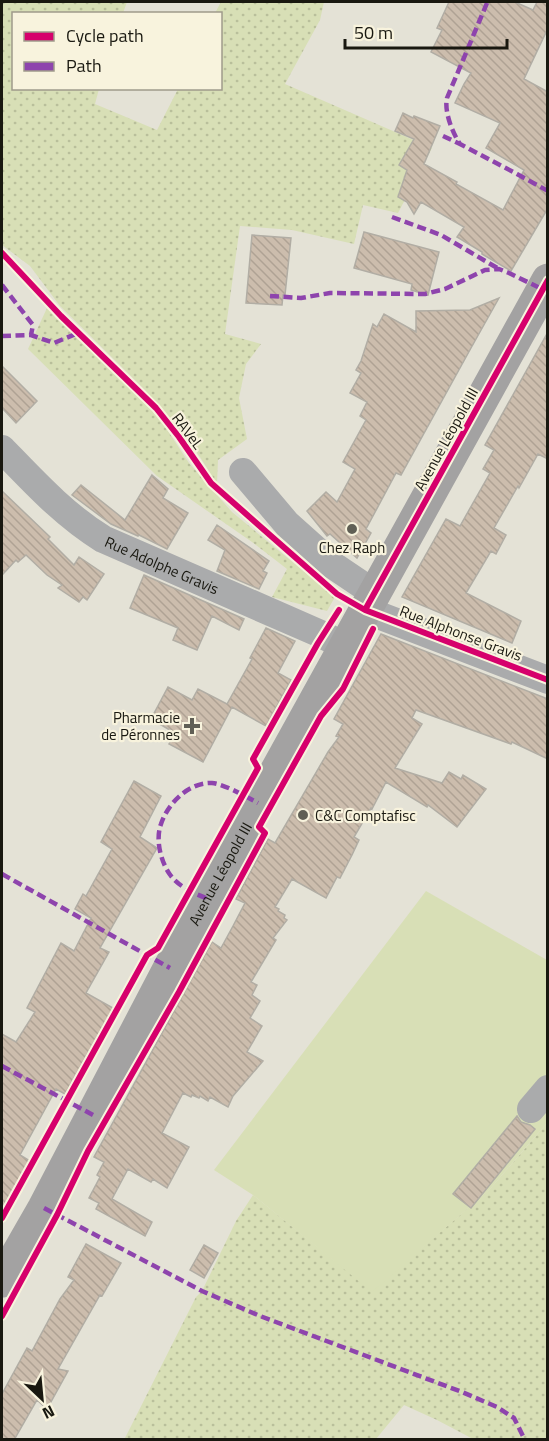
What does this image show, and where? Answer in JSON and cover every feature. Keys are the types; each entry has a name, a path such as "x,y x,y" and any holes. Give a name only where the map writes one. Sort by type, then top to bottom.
{"main road":[{"name":"Avenue Léopold III","path":"2,1281 44,1208 206,898 548,279"}],"street":[{"name":"Rue Adolphe Gravis","path":"2,449 48,496 74,519 103,539 344,646"},
{"name":"Rue Alphonse Gravis","path":"243,472 287,524 370,601 548,680"}],"green space":[{"path":"2,2 127,2 123,12 12,12 12,90 99,90 95,104 157,130 177,90 222,90 222,12 216,12 221,2 324,2 320,20 285,84 432,148 398,213 363,205 354,244 292,230 240,226 225,334 261,344 246,364 239,398 247,439 218,460 217,484 177,427 144,389 60,306 30,266 2,245"},
{"path":"47,308 160,419 189,463 232,512 335,597 327,611 272,597 287,569 157,476 28,349"},
{"path":"426,891 547,960 547,1123 490,1189 372,1292 253,1195 214,1170"},
{"path":"547,1123 547,1439 473,1439 404,1405 376,1439 124,1440 236,1221 253,1195 372,1291 490,1189"}],"building":[{"path":"449,2 515,2 533,10 537,2 548,2 548,28 524,79 548,92 548,208 511,271 457,237 464,227 421,202 414,214 407,202 398,197 407,170 399,165 414,139 395,131 403,113 440,126 424,164 503,210 524,170 486,148 500,123 455,103 471,73 431,52 442,30 437,28"},
{"path":"364,232 439,252 428,295 411,290 412,284 354,268"},
{"path":"252,235 291,238 282,305 246,303"},
{"path":"499,298 401,475 396,473 366,529 371,533 357,558 330,534 327,536 307,511 326,492 337,502 355,469 343,462 366,420 360,416 367,402 350,393 361,373 356,370 373,324 377,327 384,314 416,332 416,311 470,310"},
{"path":"548,332 548,459 538,454 519,488 518,486 494,528 506,535 496,554 491,551 466,593 521,621 512,643 402,597 446,519 460,526 490,473 483,469 494,450 485,445"},
{"path":"2,366 37,401 16,423 2,408"},
{"path":"152,475 168,489 163,498 188,513 167,549 111,524 72,495 81,485 125,520"},
{"path":"2,491 50,537 48,539 74,565 79,557 104,574 87,600 83,597 79,602 58,588 62,585 47,575 26,555 18,562 16,560 2,575"},
{"path":"217,525 269,561 263,571 267,573 259,589 217,571 225,550 208,540"},
{"path":"144,575 244,619 239,630 212,616 197,650 173,640 178,628 130,608"},
{"path":"266,628 295,641 278,673 291,680 266,726 232,707 203,762 169,744 175,733 151,719 168,687 192,700 198,689 227,704"},
{"path":"381,634 548,699 548,759 512,742 511,744 416,710 412,718 422,724 395,768 442,783 449,772 461,779 463,775 486,789 457,827 428,805 427,807 386,782 354,837 359,840 352,855 326,898 292,879 275,907 285,915 284,918 287,920 273,938 276,940 251,982 257,985 252,995 260,1001 250,1018 262,1026 247,1052 263,1061 233,1096 228,1107 210,1097 208,1101 200,1096 199,1098 192,1095 191,1097 183,1093 162,1133 189,1147 167,1188 153,1179 151,1182 128,1169 112,1199 152,1222 145,1236 96,1209 99,1203 89,1198 100,1177 97,1175 104,1162 94,1157 212,942 221,948 245,903 236,899 268,839 275,843 339,737 336,736 343,724 334,719"},
{"path":"134,781 161,796 140,837 157,848 100,948 109,952 86,993 113,1008 65,1094 56,1089 20,1155 30,1161 2,1212 2,1034 16,1042 35,1012 27,1008 61,943 74,951 91,918 75,909 83,894 86,896 112,849 101,842"},
{"path":"517,1116 521,1122 535,1129 471,1208 453,1194"},
{"path":"86,1244 121,1263 58,1369 68,1371 47,1409 37,1400 14,1440 2,1440 2,1394 27,1348 32,1351 60,1299 74,1280 68,1277"},
{"path":"204,1245 218,1253 204,1278 190,1270"}],"marked path":[{"path":"487,3 447,98 449,121 460,144 548,191"},
{"path":"443,136 460,144"},
{"path":"392,217 441,235 499,269"},
{"path":"270,296 301,298 330,293 425,294 445,289 485,270 499,269 542,289"},
{"path":"2,285 33,325 31,335"},
{"path":"2,336 31,335 54,343 78,333"},
{"path":"206,898 183,886 167,871 159,844 159,830 164,816 180,795 203,784 212,783 223,786 258,803"},
{"path":"2,874 170,968"},
{"path":"2,1066 93,1115"},
{"path":"44,1208 202,1291 260,1316 497,1407 514,1418 525,1440"}],"cycle path":[{"name":"RAVeL","path":"2,253 61,316 156,408 211,483 337,594 365,610 548,680"},
{"path":"365,610 548,280"},
{"path":"2,1218 147,955 158,948 258,768 253,759 339,610"},
{"path":"2,1316 57,1215 88,1151 179,992 265,833 259,827 321,716 343,689 373,629"}],"place":[{"name":"Chez Raph","path":"352,529"},
{"name":"Pharmacie de Péronnes","path":"192,726"},
{"name":"C&C Comptafisc","path":"303,815"}]}
